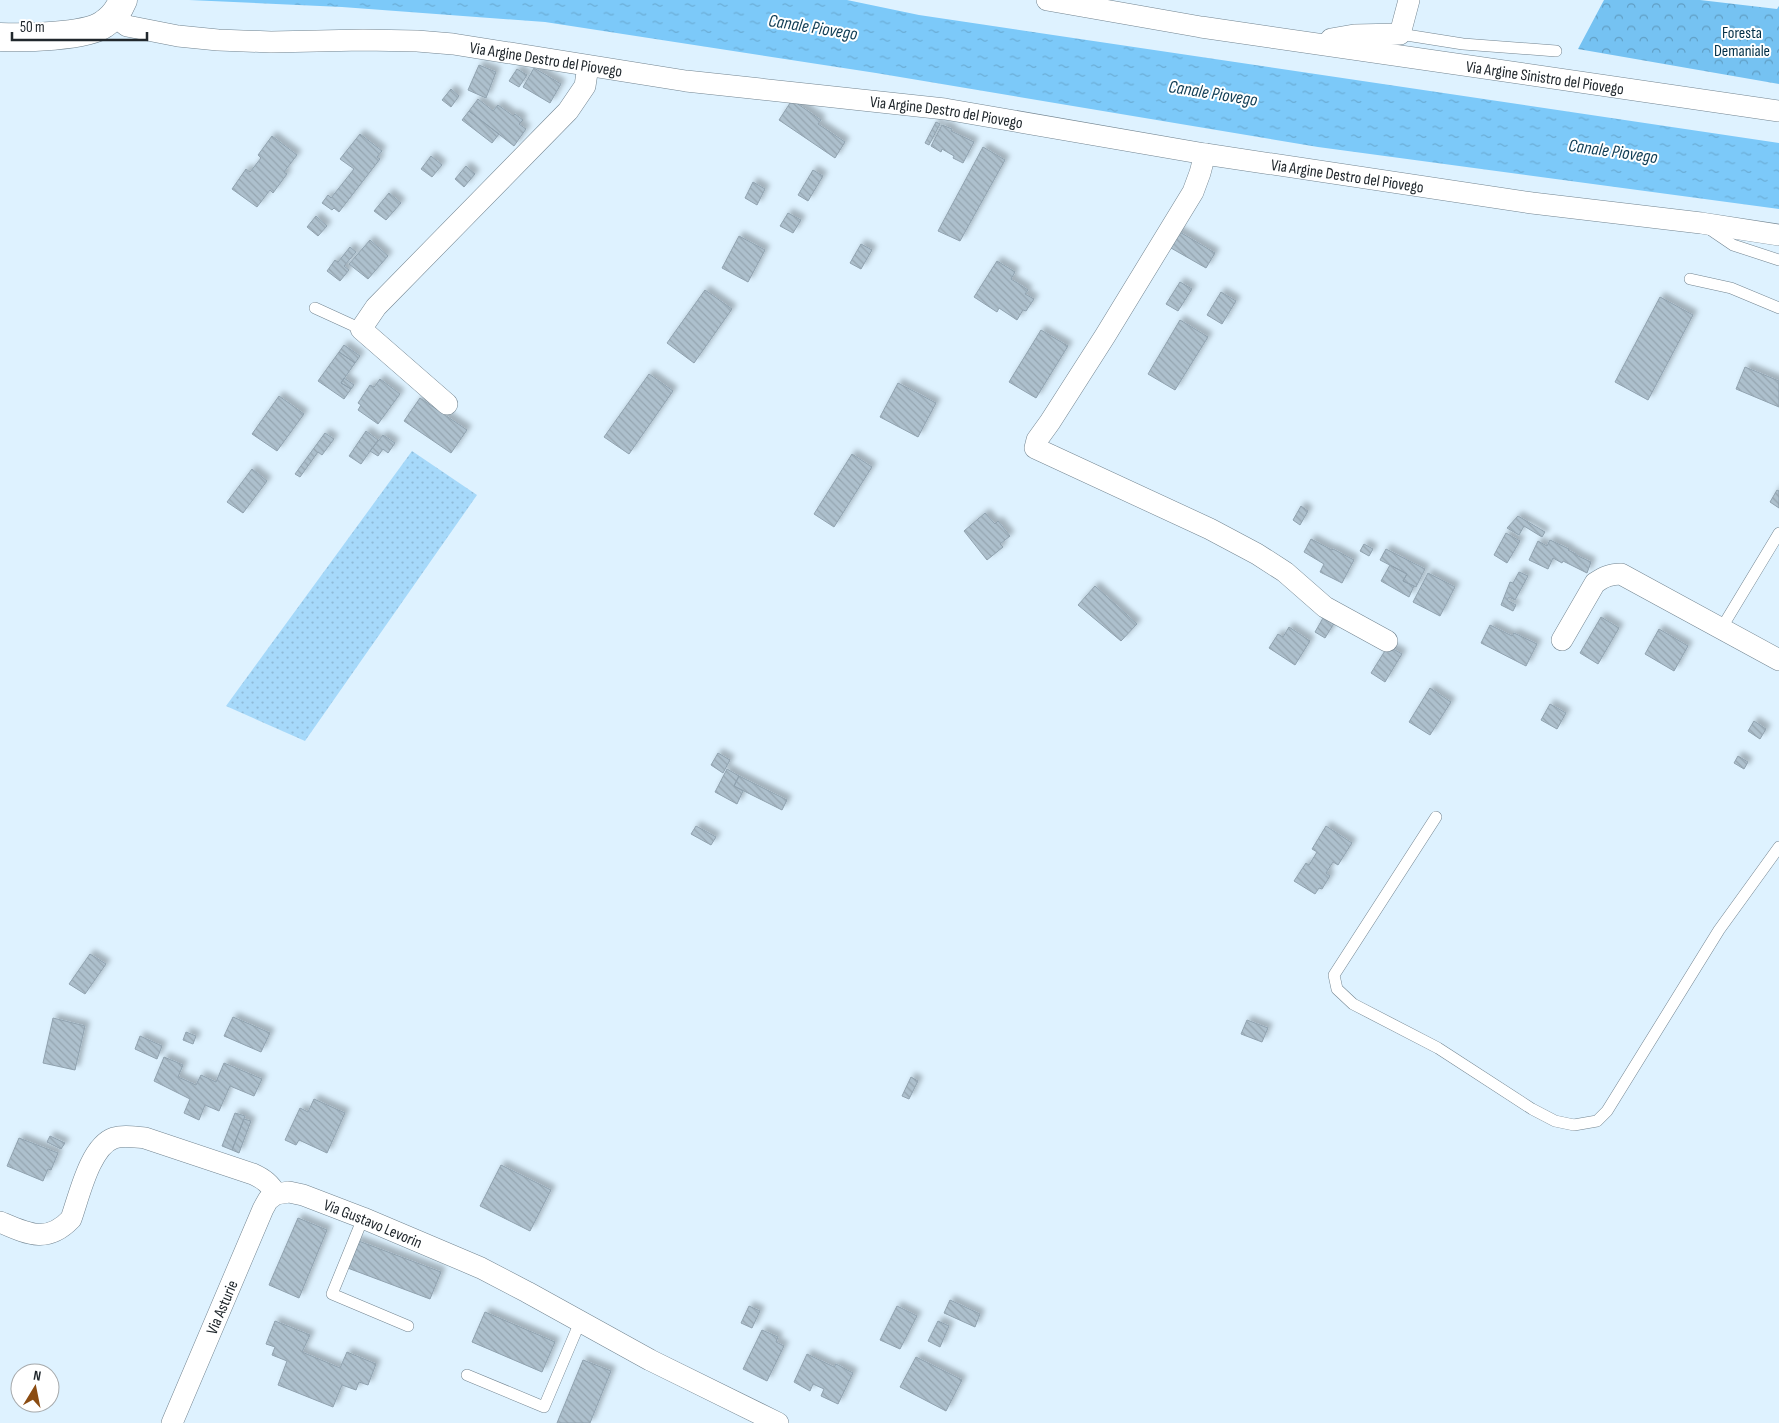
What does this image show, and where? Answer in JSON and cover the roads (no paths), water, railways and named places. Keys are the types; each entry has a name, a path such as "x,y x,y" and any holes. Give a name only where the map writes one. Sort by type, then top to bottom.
{"street":[{"name":"Via Argine Sinistro del Piovego","path":"1047,0 1202,27 1779,111"},
{"path":"1400,34 1409,0"},
{"path":"0,37 26,38 88,31 103,26 118,8"},
{"name":"Via Argine Destro del Piovego","path":"118,8 127,26 178,36 218,40 417,41 453,44 686,81 945,110 1205,154 1532,203 1701,223 1774,236"},
{"name":"Via Argine Sinistro del Piovego","path":"1311,43 1354,35 1400,34"},
{"path":"447,404 361,329 376,307 568,111 585,86 588,66"},
{"path":"1205,154 1193,192 1105,336 1037,440 1035,448 1210,529 1257,554 1285,572 1325,607 1387,641"},
{"path":"1562,640 1595,583 1612,574 1621,574 1779,660"},
{"path":"0,1222 34,1235 56,1232 71,1219 96,1154 108,1140 115,1137 144,1138 254,1174 272,1186 276,1194"},
{"name":"Via Gustavo Levorin","path":"276,1194 289,1192 303,1195 481,1268 650,1360 778,1423"},
{"name":"Via Asturie","path":"172,1423 257,1220 268,1200 276,1194"}],"lane":[{"name":"Via Argine Sinistro del Piovego","path":"1400,34 1463,44 1556,51"},
{"path":"1701,223 1733,245 1779,260"},
{"path":"1690,280 1731,288 1779,308"},
{"path":"315,308 361,329"},
{"path":"1721,629 1779,533"},
{"path":"1436,817 1334,975 1337,989 1352,1004 1438,1048 1532,1109 1556,1121 1574,1125 1597,1121 1607,1111 1720,930 1779,847"},
{"path":"363,1218 332,1294 408,1326"},
{"path":"467,1375 544,1407 580,1322"}],"water":[{"name":"Canale Piovego","path":"189,0 847,0 919,15 1779,143 1779,209 1318,147 876,73 545,22 342,7"}],"park label":[{"name":"Foresta Demaniale","path":"1742,41"}]}
